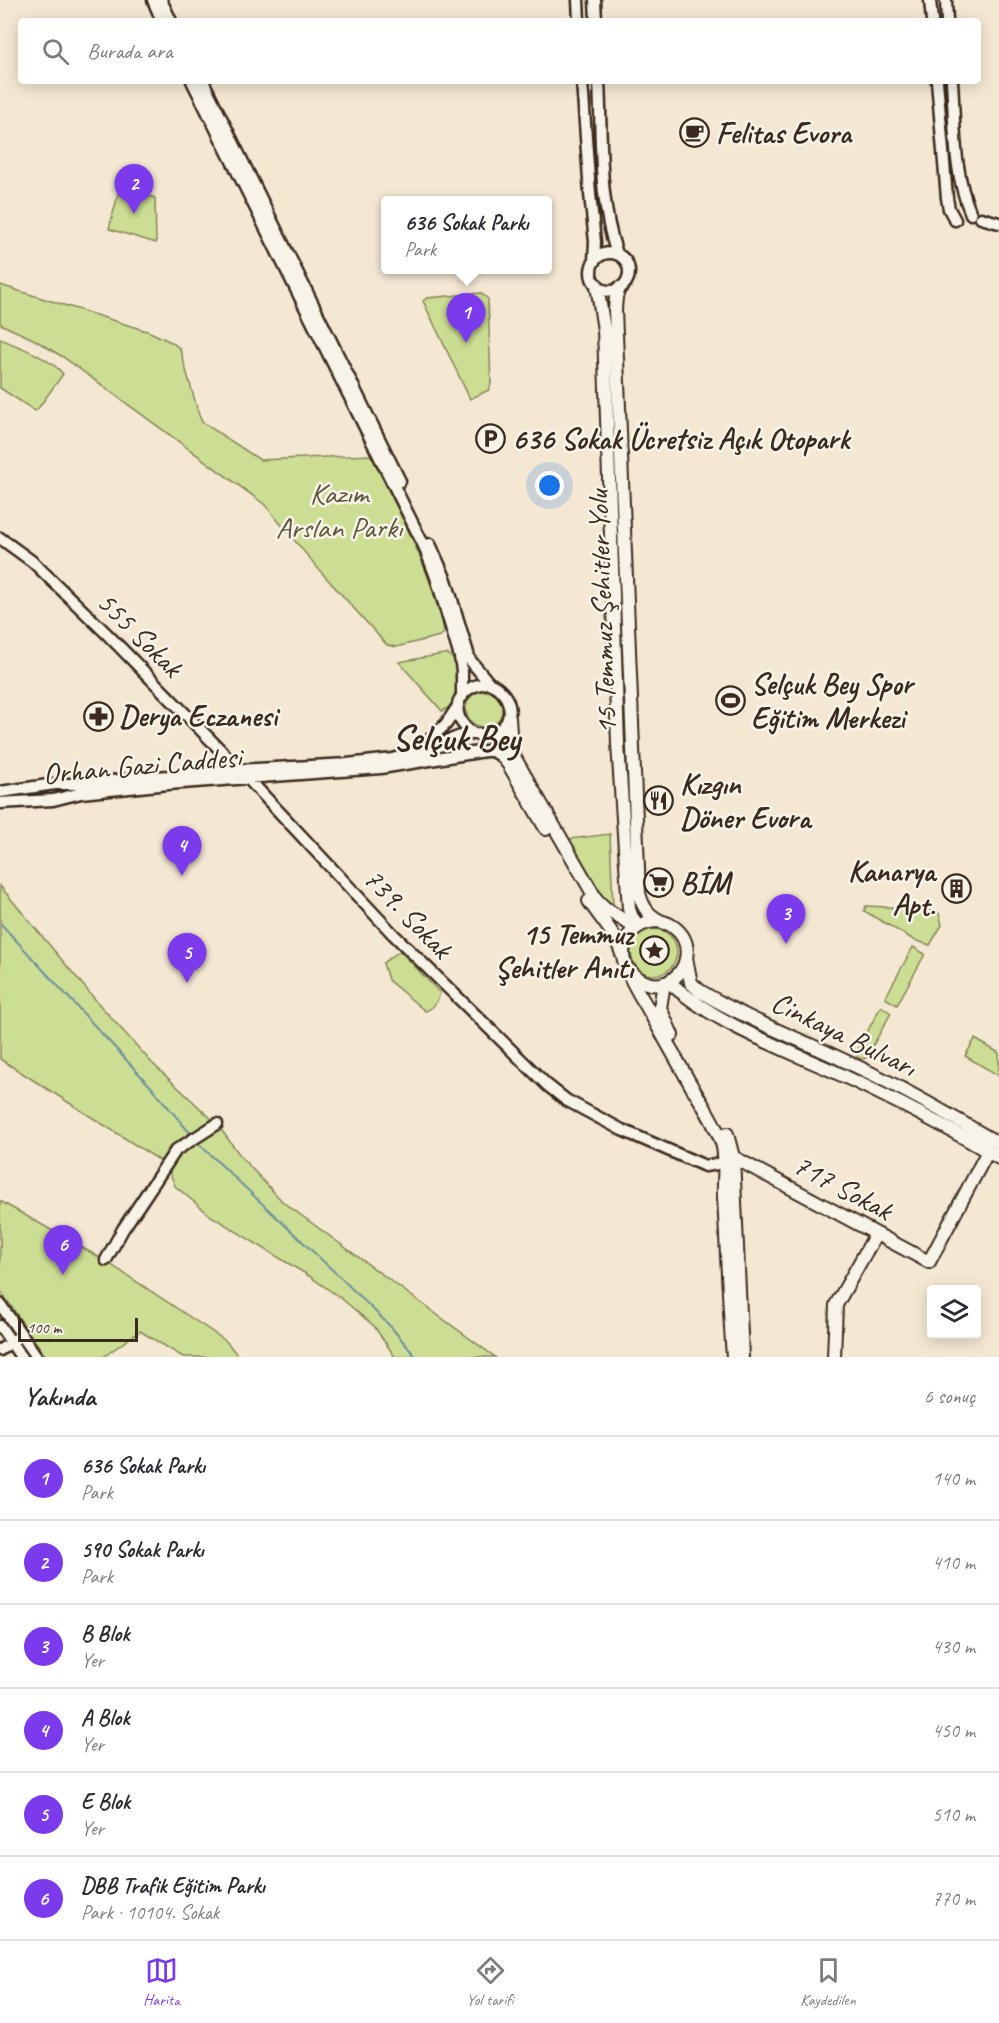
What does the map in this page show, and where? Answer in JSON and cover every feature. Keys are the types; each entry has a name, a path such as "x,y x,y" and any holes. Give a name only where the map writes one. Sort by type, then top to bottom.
{"main road":[{"name":"15 Temmuz Şehitler Yolu","path":"597,285 604,330 619,754 629,909 636,927"},
{"name":"15 Temmuz Şehitler Yolu","path":"619,288 615,310 639,893 641,902 648,913 664,922"},
{"path":"509,718 513,755 596,899 608,911 636,927"},
{"path":"502,756 601,919 614,934 637,989 717,1131 723,1146 728,1160 742,1357"},
{"path":"623,956 624,944 630,932 652,921 664,922 675,928 683,938 687,950 686,957 679,974 667,982 657,985 645,984 628,970"},
{"name":"Cinkaya Bulvarı","path":"686,957 691,984 700,991 930,1105 996,1151"},
{"path":"667,982 660,1004 661,1014 727,1134 733,1357"},
{"name":"Cinkaya Bulvarı","path":"667,982 688,999 718,1017 996,1151"},
{"name":"717 Sokak","path":"728,1160 929,1262 996,1151"},
{"path":"834,1357 836,1305 876,1234"}],"street":[{"path":"153,0 161,18"},
{"path":"161,0 170,18"},
{"path":"578,0 579,18"},
{"path":"595,0 596,18"},
{"path":"930,0 932,18"},
{"path":"945,0 947,18"},
{"path":"193,84 424,546 436,577 460,657 461,722 466,729 478,735 502,756"},
{"path":"203,84 433,549 446,580 470,660 489,683 502,690 510,706 509,718 500,730 454,740 405,764"},
{"path":"582,84 595,242 591,274 597,285 608,291 619,288 627,279 628,267 622,257 617,254 604,253 594,261"},
{"path":"599,84 604,206 617,254"},
{"path":"937,84 947,198 955,220"},
{"path":"952,84 959,176 963,195 976,216 999,223"},
{"name":"555 Sokak","path":"0,538 33,562 64,591 244,775"},
{"path":"0,792 55,784 244,775 369,762 402,756 423,746 447,724 465,691 471,686 489,683"},
{"name":"Orhan Gazi Caddesi","path":"0,803 53,800 81,793 244,775 381,768 485,751 492,751 502,756"},
{"name":"739. Sokak","path":"244,775 393,934 547,1085 566,1100 622,1130 705,1166 728,1160"},
{"path":"106,1260 123,1229 176,1150 218,1124"},
{"path":"0,1304 37,1357"},
{"path":"15,1326 1,1330 21,1357"},
{"path":"0,1350 22,1335"}],"green space":[{"path":"120,187 155,198 156,243 109,229"},
{"name":"Kazım Arslan Parkı","path":"0,285 150,332 173,343 180,349 202,422 260,460 371,455 421,560 442,619 444,633 396,647 387,645 264,504 63,357 33,339 0,324"},
{"path":"481,293 488,299 491,384 489,390 470,399 423,301 427,298"},
{"path":"0,339 43,358 63,374 37,410 35,411 0,388"},
{"path":"448,654 455,661 457,682 452,703 442,711 399,662"},
{"path":"484,691 497,696 502,709 497,722 484,727 471,722 466,709 471,696"},
{"path":"610,834 613,908 605,902 569,839"},
{"path":"0,886 98,1003 152,1063 217,1124 242,1158 283,1202 495,1357 395,1357 374,1326 342,1299 211,1216 175,1186 167,1165 0,1059"},
{"path":"866,906 912,908 939,913 942,925 930,945 914,940 864,911"},
{"path":"654,929 670,936 677,952 670,968 654,975 638,968 631,952 638,936"},
{"path":"913,947 925,954 897,1005 885,998"},
{"path":"400,951 440,993 435,1004 428,1010 425,1011 388,980 383,963"},
{"path":"881,1006 891,1013 866,1058 858,1058 856,1053"},
{"path":"975,1039 999,1053 999,1076 965,1056"},
{"path":"0,1201 104,1260 226,1341 239,1357 183,1357 140,1331 103,1357 46,1357 0,1290"}],"waterway":[{"path":"0,923 152,1088 190,1133"},
{"path":"199,1144 391,1327 416,1357"}],"place":[{"name":"Felitas Evora","path":"695,133"},
{"name":"590 Sokak Parkı","path":"134,214"},
{"name":"636 Sokak Parkı","path":"466,343"},
{"name":"636 Sokak Ücretsiz Açık Otopark","path":"491,439"},
{"name":"Selçuk Bey Spor Eğitim Merkezi","path":"730,701"},
{"name":"Derya Eczanesi","path":"98,716"},
{"name":"Kızgın Döner Evora","path":"659,801"},
{"name":"A Blok","path":"182,876"},
{"name":"BİM","path":"659,883"},
{"name":"Kanarya Apt.","path":"956,888"},
{"name":"B Blok","path":"786,944"},
{"name":"15 Temmuz Şehitler Anıtı","path":"654,951"},
{"name":"E Blok","path":"187,983"},
{"name":"DBB Trafik Eğitim Parkı","path":"63,1275"}],"district":[{"name":"Selçuk Bey","path":"456,737"}]}
